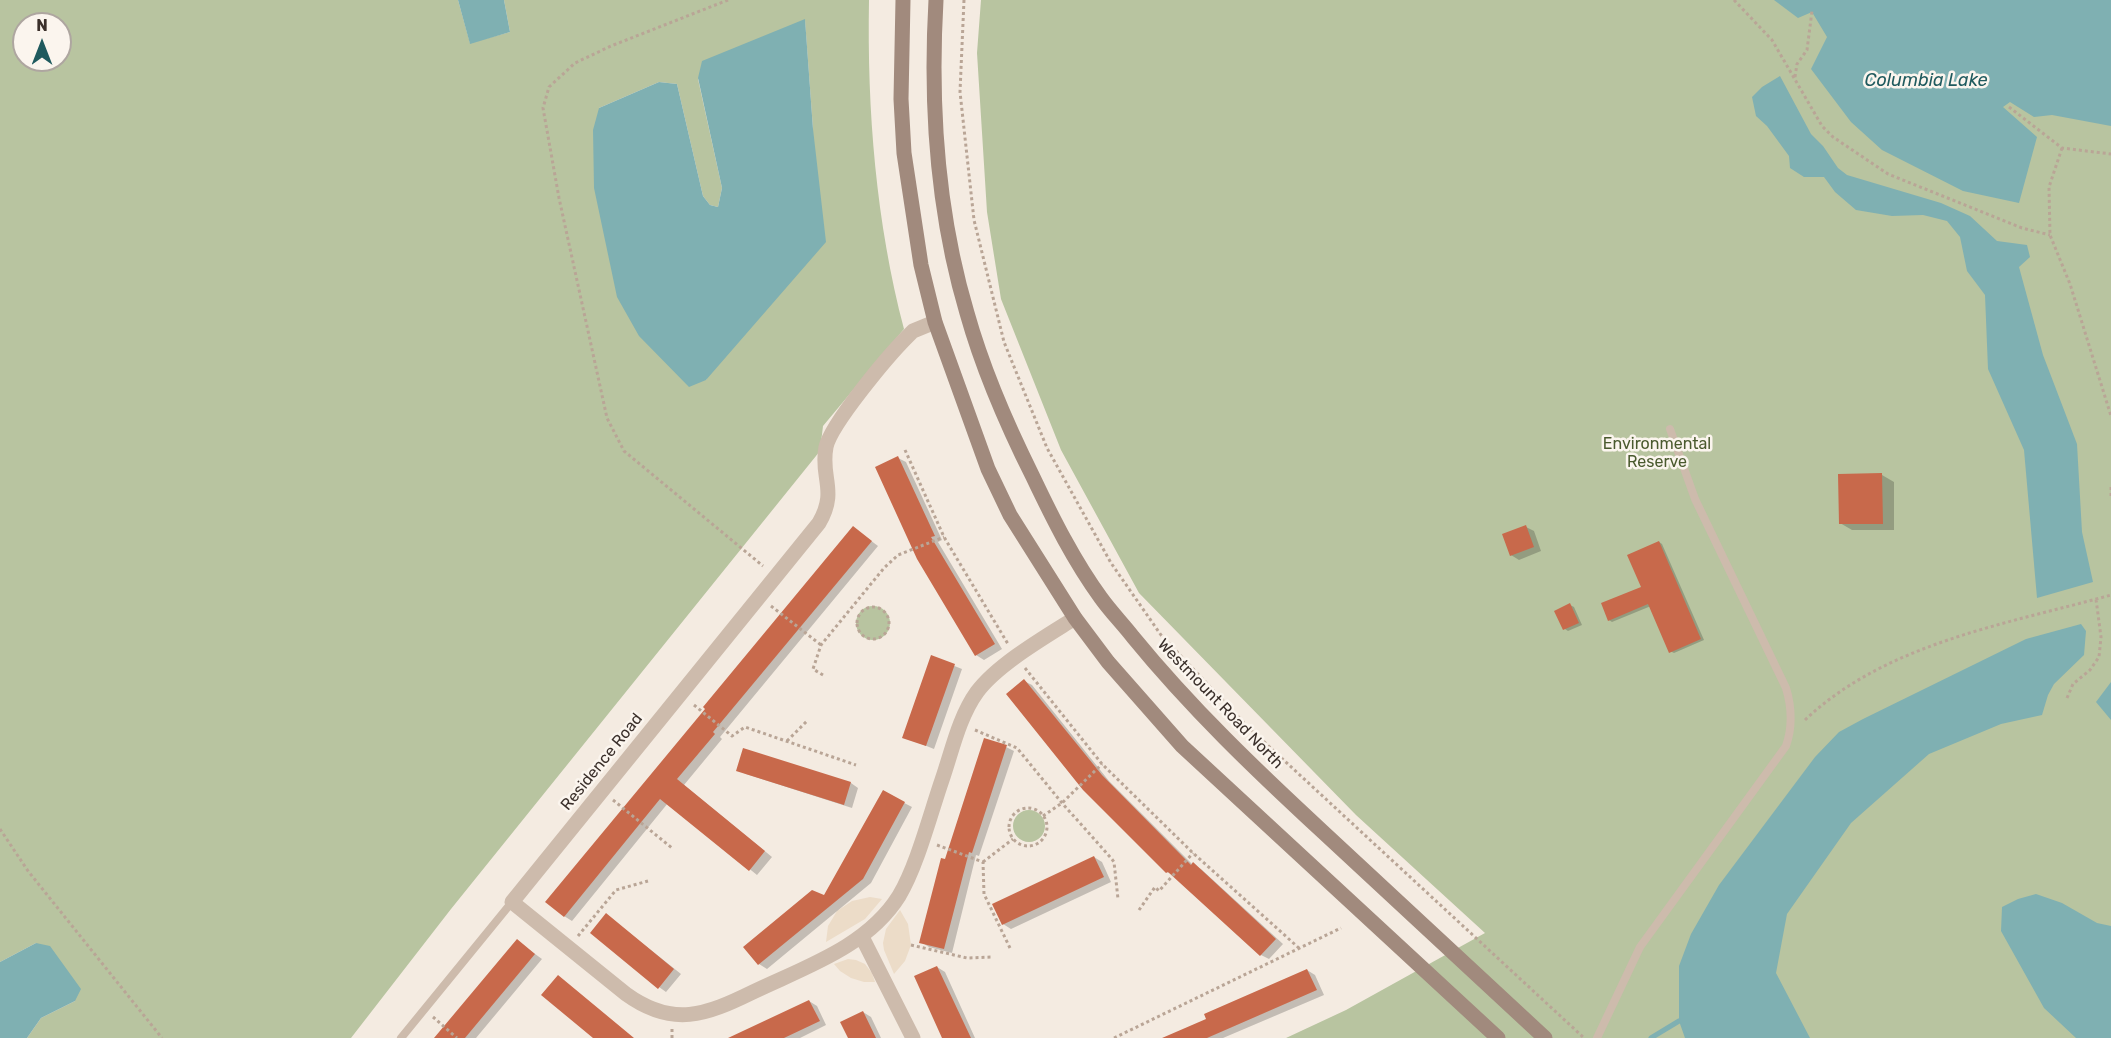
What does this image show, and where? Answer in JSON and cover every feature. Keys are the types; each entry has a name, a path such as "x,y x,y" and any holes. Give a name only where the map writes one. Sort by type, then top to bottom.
{"main road":[{"path":"903,0 901,88 904,153 921,265 935,322 988,469 1010,515 1075,618 1108,662 1182,746 1498,1038"},
{"name":"Westmount Road North","path":"936,0 933,45 935,122 942,190 957,274 966,313 1012,434 1056,524 1101,598 1177,689 1240,755 1545,1038"}],"street":[{"name":"Residence Road","path":"512,902 823,516 829,493 825,453 834,427 907,337 913,331 935,322"},
{"path":"512,902 636,1002 666,1014 698,1014 717,1010 830,955 862,937 883,918 899,896 908,879 961,722 976,693 997,672 1075,618"},
{"path":"862,937 913,1038"}],"lane":[{"path":"1598,1038 1640,947 1785,746 1790,733 1790,703 1785,688 1695,499 1670,429"},
{"path":"401,1038 512,902"}],"path":[{"path":"728,0 611,46 575,63 549,87 543,108 559,198 607,418 624,451 776,577"},
{"path":"963,0 960,92 975,220 1004,342 1047,448 1111,563 1161,634 1248,727 1584,1038"},
{"path":"1734,0 1772,40 1822,126 1833,137 1888,174 2022,228 2050,235"},
{"path":"1795,78 1797,64 1807,50 1812,11"},
{"path":"2009,107 2062,148 2111,154"},
{"path":"2062,148 2049,187 2050,235 2070,284 2111,416"},
{"path":"905,450 944,537 1008,645"},
{"path":"2111,487 2111,497"},
{"path":"823,675 813,669 821,645 884,568 898,555 944,537"},
{"path":"1790,733 1826,700 1882,667 1947,641 2111,595"},
{"path":"759,597 821,645"},
{"path":"2067,698 2073,684 2090,670 2099,657 2101,637 2096,599"},
{"path":"853,606 861,611"},
{"path":"877,608 886,613 890,619 886,633 872,639 862,635 858,631 857,623 861,611 877,608"},
{"path":"1025,667 1102,764 1193,853 1300,949"},
{"path":"680,694 732,736 745,727 856,765"},
{"path":"787,741 808,720"},
{"path":"971,729 1017,748 1114,862 1118,898"},
{"path":"1043,816 1062,803 1102,764"},
{"path":"609,798 672,848"},
{"path":"1022,809 1033,809 1043,816 1046,821 1046,834 1037,843 1024,845 1013,839 1009,828 1017,812 1022,809"},
{"path":"0,829 28,871 162,1038"},
{"path":"983,862 1013,839"},
{"path":"921,840 983,862"},
{"path":"1139,909 1155,887 1159,891 1193,853"},
{"path":"983,862 984,894 1010,948"},
{"path":"577,937 616,890 648,881"},
{"path":"1114,1038 1341,928"},
{"path":"911,945 967,958 993,957"},
{"path":"424,1010 457,1038"}],"green space":[{"path":"0,0 458,0 470,43 510,32 504,0 869,0 870,83 875,166 886,248 904,329 823,426 820,451 451,909 351,1038 27,1038 41,1018 75,1001 36,943 0,962","holes":["805,20 813,129 706,380 599,108 659,82 677,84 703,196 710,205 718,207 722,188 698,79"]},
{"name":"Environmental Reserve","path":"981,0 2111,0 2111,1038 1286,1038 1346,1010 1485,933 1356,815 1139,593 1061,450 1001,299 987,212 977,53"},
{"path":"873,606 885,611 890,623 885,635 873,640 861,635 856,623 861,611"},
{"path":"1029,810 1040,815 1045,826 1040,837 1029,842 1018,837 1013,826 1018,815"}],"shaded area":[{"path":"870,897 882,899 865,919 826,942 828,926 837,911 852,901"},
{"path":"900,910 908,924 911,945 905,961 894,974 883,943 886,929"},
{"path":"848,959 865,964 875,982 864,982 851,978 834,964"}],"water":[{"path":"458,0 504,0 510,32 470,44"},
{"name":"Columbia Lake","path":"1774,0 2111,0 2111,126 2052,115 2034,117 2010,102 2003,107 2037,137 2019,203 1963,191 1882,150 1851,122 1811,69 1827,37 1812,12 1798,18"},
{"path":"805,19 813,129 826,242 706,380 689,387 639,336 617,297 594,188 593,130 599,108 659,82 677,84 703,196 710,205 718,207 722,188 698,78 702,61"},
{"path":"1780,76 1811,134 1823,146 1838,168 1847,175 1941,203 1970,216 1997,241 2027,245 2030,257 2019,267 2043,355 2077,444 2082,532 2093,582 2037,598 2024,450 1988,369 1985,295 1967,271 1960,237 1947,221 1923,215 1892,216 1856,210 1835,192 1824,177 1804,177 1790,168 1789,156 1767,126 1756,116 1752,97 1762,87"},
{"path":"2081,624 2086,631 2084,655 2054,684 2042,715 2001,724 1929,754 1851,823 1787,914 1776,973 1810,1038 1685,1038 1679,1021 1679,966 1691,934 1719,885 1815,757 1839,732 1863,719 2026,639"},
{"path":"2111,682 2111,720 2096,702"},
{"path":"2036,894 2062,903 2097,923 2111,926 2111,1038 2076,1038 2044,1008 2001,931 2002,907"},
{"path":"36,943 50,946 81,989 75,1001 41,1018 27,1038 0,1038 0,962"}],"building":[{"path":"898,456 935,536 931,537 995,644 975,656 917,559 875,467"},
{"path":"1882,473 1883,524 1839,524 1838,474"},
{"path":"1526,525 1534,547 1510,556 1502,534"},
{"path":"853,526 872,541 713,732 715,734 677,779 765,851 749,871 660,799 564,917 545,902"},
{"path":"1659,541 1701,639 1669,653 1648,604 1608,621 1601,603 1641,587 1627,555"},
{"path":"1570,603 1579,623 1563,630 1554,611"},
{"path":"931,655 955,664 926,746 902,738"},
{"path":"1024,679 1102,775 1191,865 1193,862 1276,939 1260,956 1168,872 1166,873 1083,790 1006,694"},
{"path":"984,738 1007,745 972,853 969,852 944,949 919,943 941,858 945,859"},
{"path":"743,748 851,782 844,805 736,771"},
{"path":"883,790 905,802 863,879 758,965 743,947 812,890 824,895"},
{"path":"1094,856 1104,877 1002,925 992,904"},
{"path":"606,913 674,969 658,989 590,933"},
{"path":"517,939 535,954 465,1038 434,1038"},
{"path":"937,966 971,1038 942,1038 914,976"},
{"path":"1307,969 1317,990 1207,1038 1162,1038 1206,1019 1204,1014"},
{"path":"558,975 634,1038 593,1038 541,995"},
{"path":"809,1000 820,1021 784,1038 728,1038"},
{"path":"863,1011 876,1038 848,1038 840,1022"}],"waterway":[{"path":"1651,1038 1679,1021"}]}
